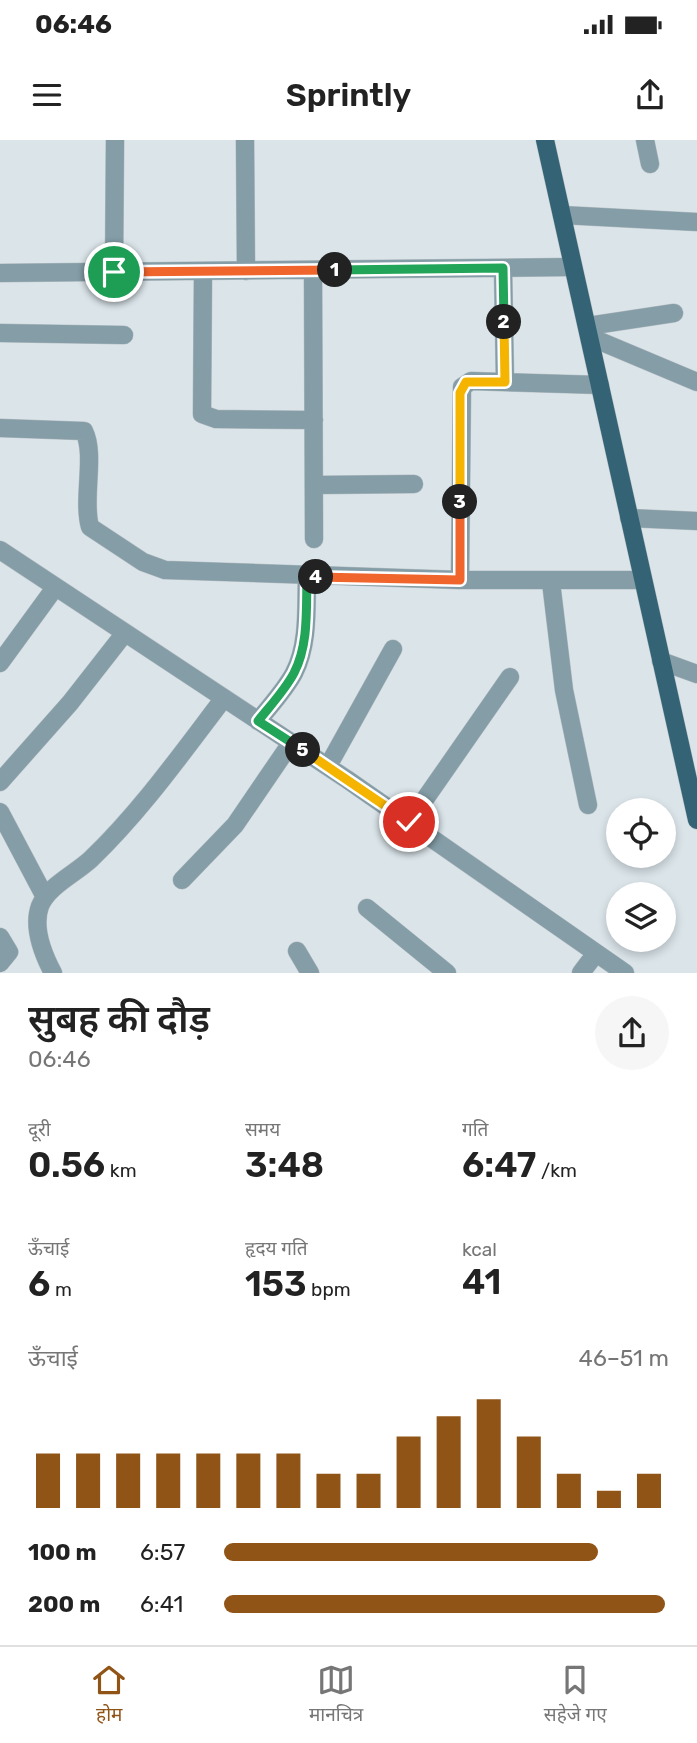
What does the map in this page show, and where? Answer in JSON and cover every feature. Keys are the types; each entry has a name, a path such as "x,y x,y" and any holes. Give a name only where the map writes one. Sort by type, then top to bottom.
{"main road":[{"path":"545,140 697,820"}],"street":[{"path":"114,272 115,140"},
{"path":"245,140 246,271"},
{"path":"645,140 650,164"},
{"path":"562,215 697,222"},
{"path":"0,273 573,267"},
{"path":"503,268 505,382"},
{"path":"313,271 314,539"},
{"path":"203,272 202,414 216,419 314,420"},
{"path":"589,331 674,313"},
{"path":"589,331 697,382"},
{"path":"0,333 124,335"},
{"path":"460,580 460,393 466,382 600,385"},
{"path":"0,428 84,430 87,442 90,527 143,562 187,573 551,582 643,580"},
{"path":"314,485 414,484"},
{"path":"629,518 697,521"},
{"path":"0,550 54,589 328,766 625,973"},
{"path":"258,721 293,676 300,661 305,629 307,576"},
{"path":"551,582 564,690 588,805"},
{"path":"0,663 54,589"},
{"path":"0,782 70,703 124,634"},
{"path":"328,766 393,649"},
{"path":"662,661 697,674"},
{"path":"409,822 510,677"},
{"path":"53,973 44,955 38,922 45,897 90,860 124,824 162,780 224,698"},
{"path":"182,880 235,825 291,743"},
{"path":"0,812 45,897"},
{"path":"367,908 447,973"},
{"path":"0,937 9,952 0,963"},
{"path":"297,951 310,973"},
{"path":"581,973 596,953"}],"route":[{"path":"114,272 503,268 505,382 466,382 460,393 460,580 307,576 304,644 300,661 293,676 258,721 409,822"}]}
